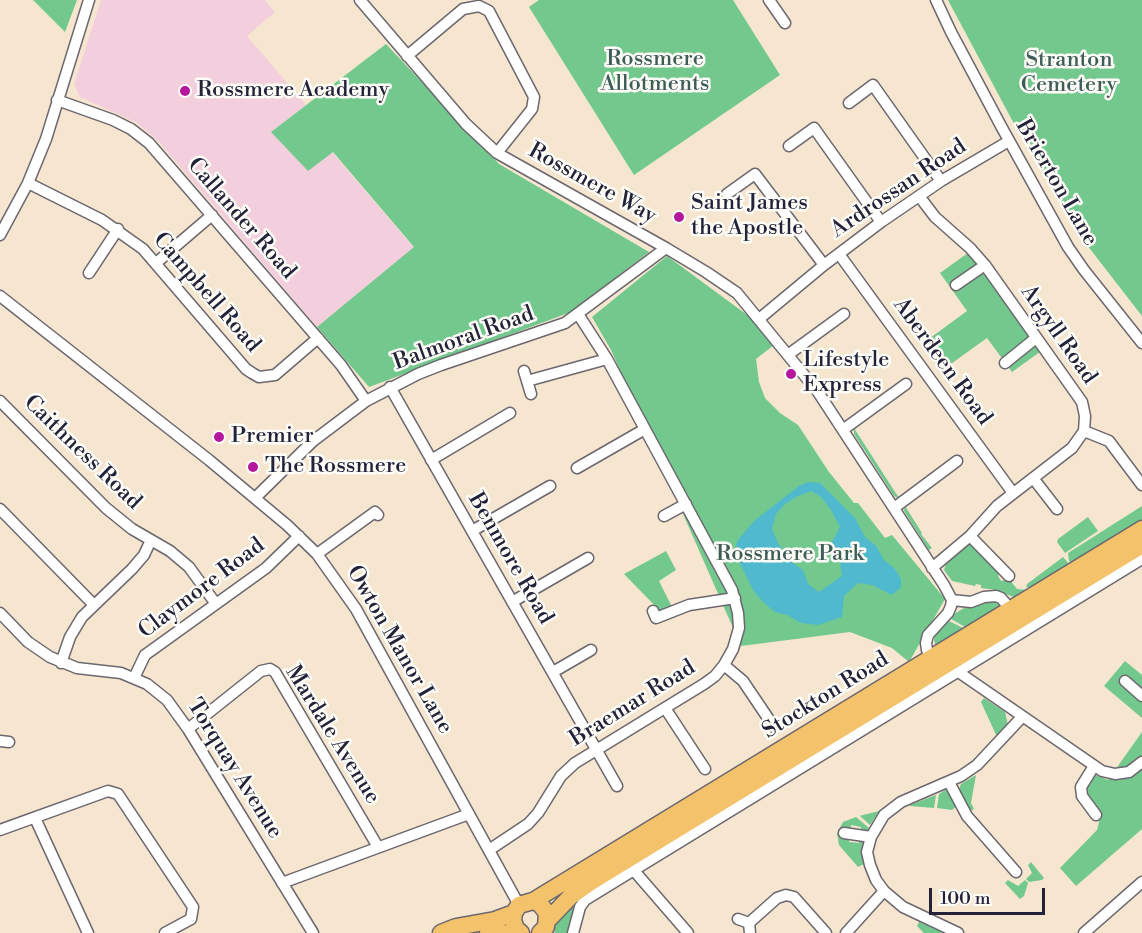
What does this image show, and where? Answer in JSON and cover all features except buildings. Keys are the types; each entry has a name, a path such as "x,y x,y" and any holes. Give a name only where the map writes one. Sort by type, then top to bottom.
{"highway":[{"name":"Stockton Road","path":"1108,565 1142,529"},
{"name":"Stockton Road","path":"544,927 571,896 630,866 921,687 945,665 1010,617 1142,545"},
{"name":"Stockton Road","path":"441,933 456,927 495,920 522,906 945,665"},
{"path":"521,933 516,929 513,920 522,906 544,908 544,927"},
{"path":"488,933 503,933"}],"street":[{"path":"2,229 28,183 46,139 89,0"},
{"name":"Rossmere Way","path":"360,0 466,124 497,153 666,248 737,293 789,354 844,429 952,600"},
{"path":"769,0 785,23"},
{"name":"Brierton Lane","path":"936,0 1009,141 1075,259 1142,343"},
{"path":"407,56 463,9 479,6 489,11 534,97 532,109 497,153"},
{"path":"849,103 873,85 941,181"},
{"name":"Callander Road","path":"57,100 101,114 131,129 164,158 341,365 366,401"},
{"path":"789,146 814,128 881,222"},
{"name":"Ardrossan Road","path":"759,319 824,265 881,222 941,181 1009,141"},
{"path":"727,194 755,174 824,265"},
{"name":"Campbell Road","path":"28,183 118,229 143,249 246,369 260,377 275,375 318,338"},
{"name":"Argyll Road","path":"918,196 935,217 985,265 1082,402 1085,417 1084,431"},
{"path":"156,263 212,215"},
{"path":"90,274 118,229"},
{"name":"Balmoral Road","path":"255,498 313,441 366,401 418,374 565,323 666,248"},
{"name":"Aberdeen Road","path":"839,254 1013,493"},
{"path":"956,285 985,265"},
{"name":"Owton Manor Lane","path":"0,296 255,498 317,554 361,616 522,906"},
{"name":"Braemar Road","path":"489,850 528,824 538,813 561,776 575,763 704,684 724,665 733,649 739,628 732,590 607,359 578,314"},
{"path":"789,354 844,314"},
{"path":"1005,363 1036,338"},
{"path":"531,394 526,376 607,359"},
{"path":"844,429 906,384"},
{"name":"Benmore Road","path":"390,387 617,786"},
{"name":"Caithness Road","path":"0,401 106,508 120,520 170,550 189,567 216,604"},
{"path":"431,460 510,413"},
{"path":"577,468 645,429"},
{"path":"932,568 970,536 988,515 1013,493 1072,448 1084,431 1109,441 1142,485"},
{"path":"894,508 957,461"},
{"path":"1033,478 1057,509"},
{"path":"471,531 550,486"},
{"path":"664,516 686,504"},
{"path":"0,509 94,605"},
{"path":"317,554 375,512 378,515"},
{"name":"Claymore Road","path":"134,678 145,656 266,568 299,536"},
{"path":"970,536 1009,576"},
{"path":"61,663 76,625 132,569 144,555 152,540"},
{"path":"512,602 588,558"},
{"path":"1108,565 1142,559"},
{"name":"Stockton Road","path":"945,665 1108,565"},
{"path":"1010,617 1001,598 992,595 971,602 962,603 952,600 948,613 928,635 927,650 945,665 1109,774 1129,772 1142,762"},
{"path":"656,618 688,605 735,598"},
{"name":"Torquay Avenue","path":"0,613 28,642 61,663 90,670 122,673 157,690 167,700 188,729 313,933"},
{"path":"553,672 591,650"},
{"path":"724,665 744,681 774,727"},
{"name":"Mardale Avenue","path":"188,729 261,671 270,669 275,672 378,847"},
{"path":"1125,681 1142,696"},
{"path":"666,708 705,769"},
{"path":"958,933 903,908 884,891 876,880 870,865 867,852 871,837 875,826 890,809 961,776 986,758 1022,717"},
{"path":"1094,766 1081,787 1082,796 1095,815"},
{"path":"949,782 967,816 1016,872"},
{"path":"0,830 108,791 118,794 193,907 191,919 165,933"},
{"path":"282,883 469,814"},
{"path":"35,818 88,933"},
{"path":"844,833 871,837"},
{"path":"630,866 688,933"},
{"name":"Stockton Road","path":"573,933 580,907 585,900 630,866"},
{"path":"1084,933 1142,882"},
{"path":"846,933 884,891"},
{"path":"738,919 749,928 777,898 786,895 794,897 826,933"}],"shaded area":[{"path":"101,0 265,0 275,12 247,36 306,105 271,132 332,152 414,248 317,327 158,141 137,123 80,97 74,84"}],"green space":[{"path":"33,0 77,0 65,32"},
{"name":"Rossmere Allotments","path":"539,0 733,0 780,75 634,175 529,7"},
{"name":"Stranton Cemetery","path":"948,0 1142,0 1142,316 1087,245 1012,120"},
{"path":"386,44 499,164 649,252 571,312 369,387 317,327 414,247 333,152 308,171 271,132"},
{"path":"972,250 1044,349 1012,372 987,338 941,371 922,344 967,311 940,273"},
{"name":"Rossmere Park","path":"667,256 754,320 774,345 756,359 759,382 765,398 780,413 798,425 829,472 854,503 858,503 885,538 892,535 945,599 909,662 892,648 850,632 741,646 611,350 592,317"},
{"path":"854,428 900,499 894,496 854,434"},
{"path":"905,506 932,548 929,550 904,511"},
{"path":"1142,506 1142,521 1073,564 1069,561 1068,553"},
{"path":"1088,517 1098,531 1065,553 1057,542 1058,539"},
{"path":"974,543 999,572 998,576 1001,581 1009,579 1017,589 1028,590 1016,598 996,590 981,588 981,585 976,584 975,586 952,581 944,570 946,564 968,545"},
{"path":"666,551 676,570 659,581 672,607 661,612 624,574"},
{"path":"1063,557 1069,564 1031,588 1026,587 1027,584"},
{"path":"987,601 995,602 1001,607 967,628 951,619 954,614 964,608"},
{"path":"949,621 965,629 936,647 935,634"},
{"path":"1125,661 1142,675 1142,718 1104,686"},
{"path":"984,698 1005,712 1008,725 997,737 981,702"},
{"path":"1142,732 1142,829 1076,886 1060,868 1097,830 1100,818 1086,794 1087,782 1093,774 1108,780"},
{"path":"976,775 971,803 974,809 970,811 959,789 961,784"},
{"path":"945,790 950,792 957,806 952,810 937,808 939,794"},
{"path":"936,795 934,808 910,806 910,805"},
{"path":"879,811 870,825 859,816"},
{"path":"856,817 869,828 867,832 861,832 861,827 851,825 850,830 838,831 843,822"},
{"path":"837,833 849,836 849,842 859,843 860,838 864,841 864,864 858,867 839,845"},
{"path":"1031,862 1044,878 1042,880 1029,882 1026,879 1032,873 1028,865"},
{"path":"1008,880 1018,886 1025,880 1028,883 1024,896 1020,899 1005,883"},
{"path":"574,900 577,903 568,933 555,933 554,923"},
{"path":"919,922 944,933 924,933 917,926"}],"water":[{"path":"808,482 820,483 855,518 865,537 876,546 884,560 895,569 901,579 901,587 892,595 872,585 858,583 844,596 842,617 818,625 801,623 787,615 775,612 763,602 753,590 740,563 736,544 754,521 799,486","holes":["811,491 821,497 840,527 831,544 840,562 842,576 819,592 808,584 803,570 790,561 772,529 776,514 785,504"]}],"place":[{"name":"Rossmere Academy","path":"185,91"},
{"name":"Saint James the Apostle","path":"679,217"},
{"name":"Lifestyle Express","path":"791,374"},
{"name":"Premier","path":"219,437"},
{"name":"The Rossmere","path":"253,467"}]}
